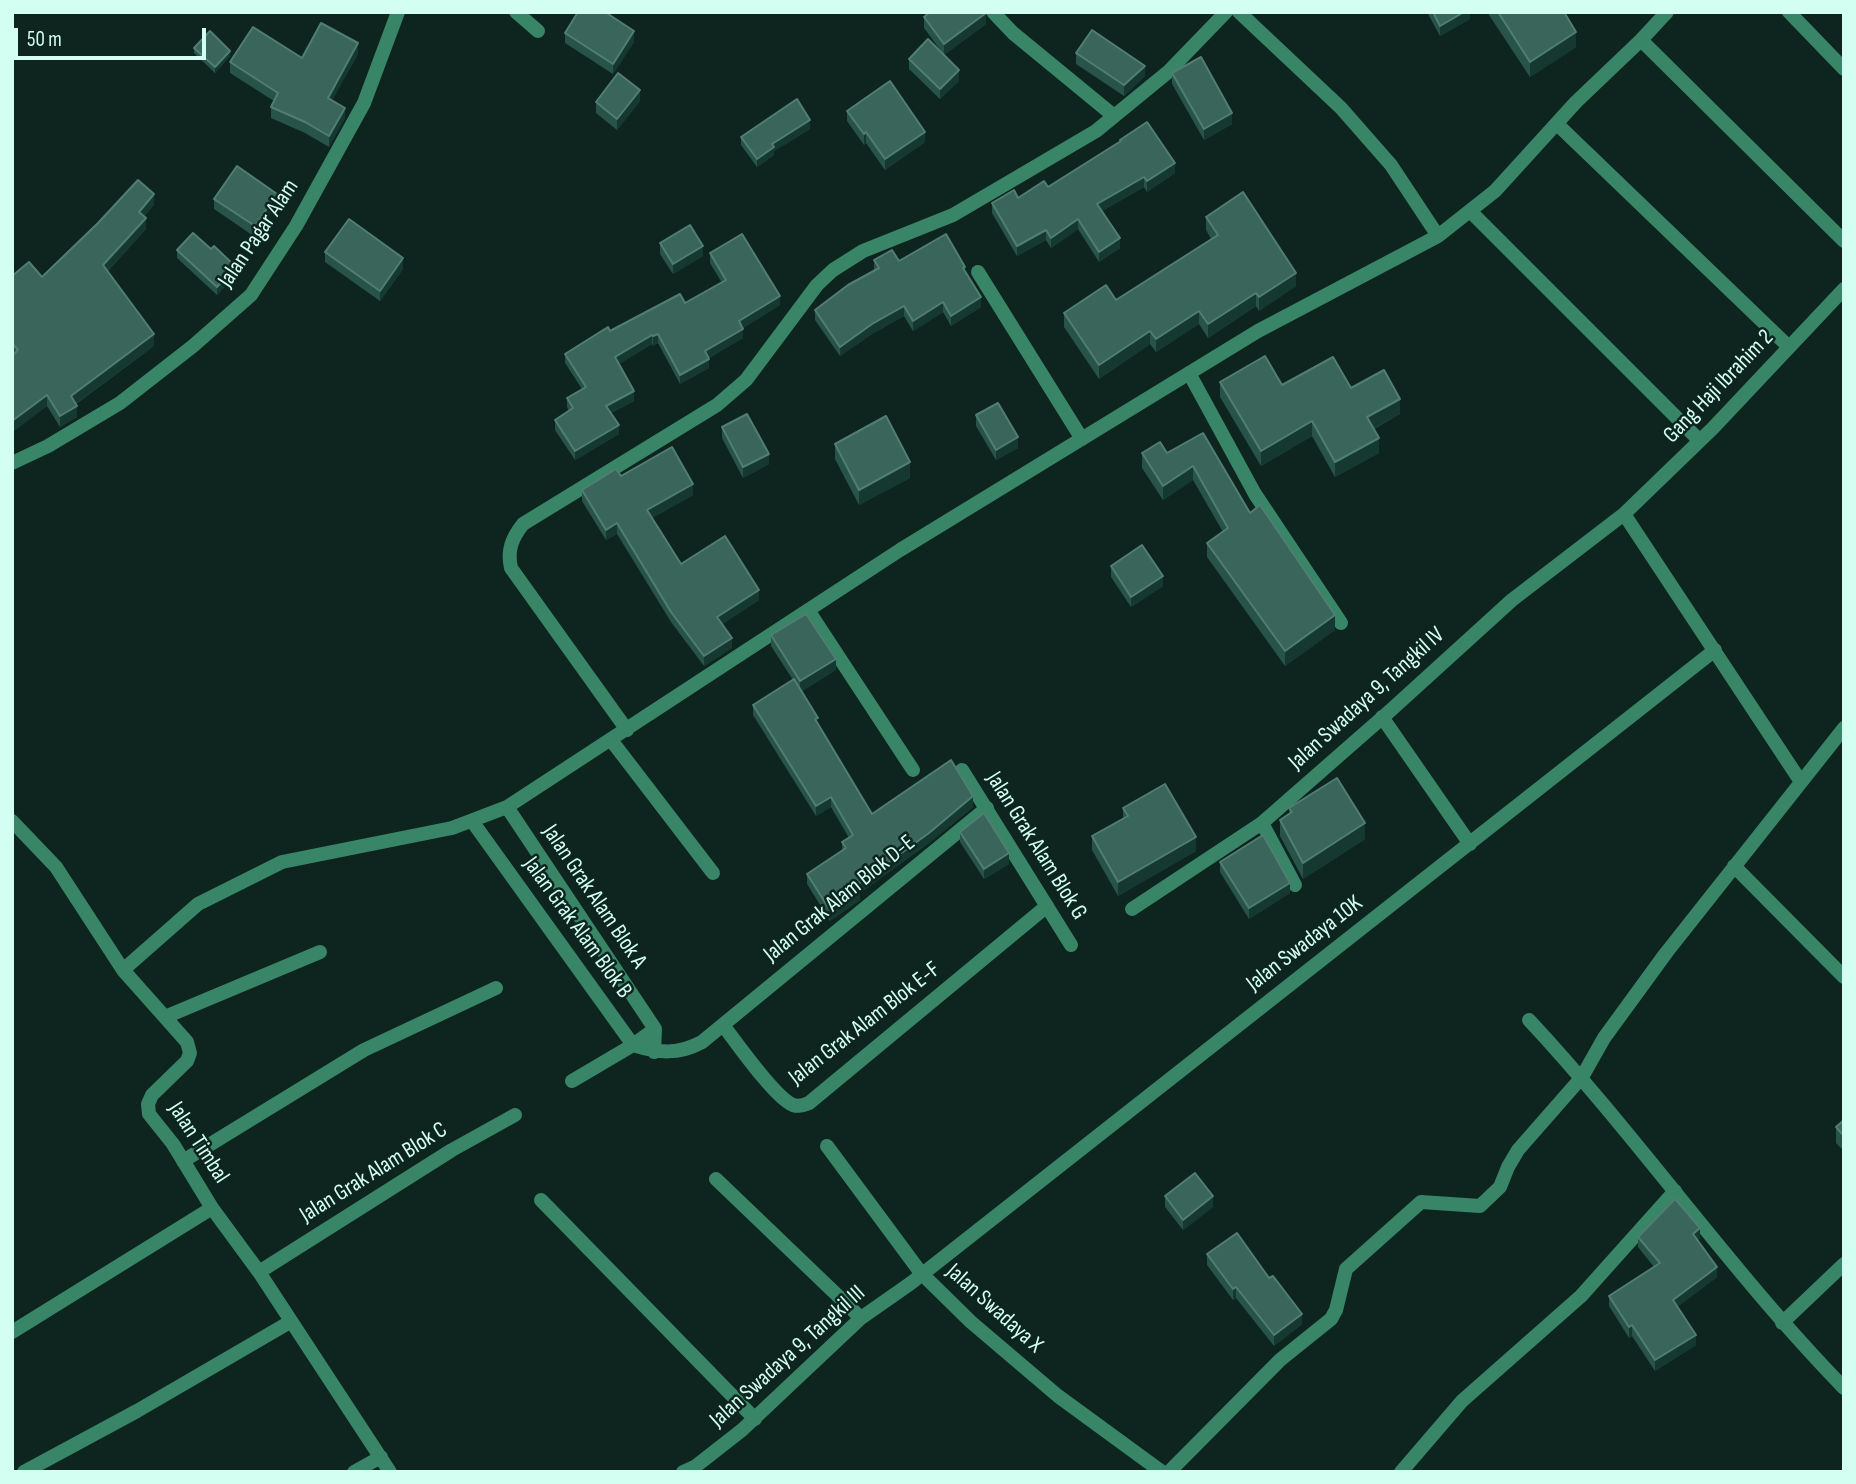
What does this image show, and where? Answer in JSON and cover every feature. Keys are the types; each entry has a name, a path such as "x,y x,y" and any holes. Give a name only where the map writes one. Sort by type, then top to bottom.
{"street":[{"name":"Jalan Pagar Alam","path":"12,463 48,446 120,403 193,346 251,295 296,226 364,103 398,12"},
{"path":"516,12 538,31"},
{"path":"993,12 1013,33 1114,116"},
{"path":"627,730 511,568 509,557 515,534 523,524 716,405 746,380 817,285 833,270 863,251 953,215 1096,131 1168,72 1226,12"},
{"path":"1239,12 1341,107 1391,165 1438,236"},
{"path":"123,970 198,904 282,862 452,828 507,807 900,550 1258,331 1438,236 1495,191 1667,12"},
{"path":"1789,12 1844,69"},
{"path":"1641,40 1844,241"},
{"path":"1557,124 1789,347"},
{"path":"1470,211 1699,440"},
{"path":"978,272 1082,439"},
{"name":"Gang Haji Ibrahim 2","path":"1624,514 1713,428 1844,289"},
{"path":"1189,373 1255,494 1341,623"},
{"path":"1624,514 1801,782"},
{"name":"Jalan Swadaya 9, Tangkil IV","path":"1132,909 1262,823 1511,600 1624,514"},
{"path":"808,610 913,770"},
{"name":"Jalan Swadaya 10K","path":"921,1273 1715,650"},
{"path":"1382,717 1470,844"},
{"path":"1169,1472 1280,1360 1331,1319 1336,1310 1346,1269 1421,1202 1480,1206 1500,1187 1518,1150 1582,1077 1604,1038 1665,953 1844,728"},
{"path":"611,740 713,873"},
{"name":"Jalan Grak Alam Blok G","path":"962,770 1072,945"},
{"name":"Jalan Grak Alam Blok A","path":"507,807 655,1029"},
{"name":"Jalan Grak Alam Blok D-E","path":"723,1025 987,808"},
{"name":"Jalan Timbal","path":"12,821 56,867 123,970 187,1042 190,1053 187,1061 152,1095 148,1104 149,1114 173,1144 212,1208 258,1272 390,1472"},
{"name":"Jalan Grak Alam Blok B","path":"472,821 633,1045"},
{"path":"1262,823 1295,885"},
{"path":"1734,866 1844,977"},
{"name":"Jalan Grak Alam Blok E-F","path":"723,1025 766,1080 790,1104 799,1106 808,1103 1047,906"},
{"path":"165,1017 320,952"},
{"path":"183,1161 364,1050 496,988"},
{"path":"1529,1020 1582,1077 1782,1323 1844,1388"},
{"path":"633,1045 654,1052 673,1053 688,1050 723,1025"},
{"path":"572,1081 655,1029"},
{"path":"654,1052 655,1029"},
{"name":"Jalan Grak Alam Blok C","path":"258,1272 452,1150 515,1115"},
{"name":"Jalan Swadaya X","path":"827,1146 921,1273 971,1322 1058,1396 1162,1472"},
{"path":"716,1179 861,1318"},
{"path":"1401,1472 1462,1401 1581,1296 1675,1191"},
{"path":"541,1200 755,1419"},
{"path":"12,1332 212,1208"},
{"path":"1782,1323 1844,1264"},
{"name":"Jalan Swadaya 9, Tangkil III","path":"683,1472 696,1466 755,1419 861,1318 921,1273"},
{"path":"24,1472 290,1322"},
{"path":"354,1472 381,1457"}],"building":[{"path":"578,12 605,12 634,31 613,64 565,33"},
{"path":"930,12 986,13 944,44 924,17"},
{"path":"1433,12 1464,12 1440,26"},
{"path":"1498,12 1564,12 1576,32 1530,62"},
{"path":"321,23 358,43 328,98 345,108 329,136 271,107 278,93 230,62 253,27 302,58"},
{"path":"1092,30 1145,66 1124,85 1076,53"},
{"path":"210,31 230,51 215,67 194,48"},
{"path":"928,39 959,70 940,89 909,59"},
{"path":"1201,57 1232,113 1204,129 1172,73"},
{"path":"618,73 640,90 617,119 596,102"},
{"path":"890,81 925,132 885,159 847,111"},
{"path":"797,99 810,120 772,144 774,147 757,159 741,137"},
{"path":"1147,122 1175,163 1147,181 1144,177 1097,204 1120,238 1099,252 1078,219 1051,238 1046,230 1017,246 992,203 1014,190 1018,198 1044,181 1048,187"},
{"path":"237,166 277,194 255,226 214,199"},
{"path":"138,180 154,194 139,212 146,218 103,265 154,334 71,396 77,406 60,416 47,395 12,421 12,356 18,350 12,343 12,276 29,262 42,277"},
{"path":"1243,192 1296,273 1259,297 1256,293 1208,324 1199,311 1156,339 1150,331 1099,365 1064,313 1106,285 1116,300 1218,235 1206,217"},
{"path":"349,219 403,258 380,291 325,252"},
{"path":"690,225 703,246 673,264 660,243"},
{"path":"193,233 211,249 214,246 236,267 217,287 177,250"},
{"path":"742,234 780,296 739,321 743,329 705,351 709,359 680,375 658,334 615,357 634,391 606,406 619,425 575,451 555,420 573,408 567,398 586,387 565,354 608,327 610,331 680,294 685,303 726,280 710,253"},
{"path":"946,234 981,297 951,316 943,302 913,321 904,306 872,324 840,347 815,310 848,285 879,268 874,260 892,250 899,261"},
{"path":"1265,356 1282,385 1333,357 1351,388 1384,370 1400,399 1367,417 1379,438 1335,462 1312,421 1261,451 1220,382"},
{"path":"998,403 1018,437 996,450 976,415"},
{"path":"747,414 769,454 743,467 722,427"},
{"path":"886,416 910,462 859,490 835,444"},
{"path":"1203,433 1250,513 1260,505 1335,615 1285,651 1207,543 1228,528 1193,466 1163,486 1142,453 1160,442 1167,453"},
{"path":"672,447 693,484 647,510 681,564 725,536 759,590 717,617 732,638 704,656 671,612 617,523 606,530 582,490 616,469 621,476"},
{"path":"1142,545 1163,576 1131,597 1111,566"},
{"path":"806,614 836,659 800,681 771,635"},
{"path":"794,679 872,814 951,760 973,796 929,833 857,885 860,890 830,910 807,874 846,848 842,842 853,835 831,797 816,806 753,705"},
{"path":"1337,778 1365,823 1303,863 1280,820 1292,812 1289,808"},
{"path":"1165,784 1196,837 1118,882 1092,836 1128,816 1123,808"},
{"path":"984,813 1009,853 984,869 960,832"},
{"path":"1263,835 1290,883 1249,908 1220,862"},
{"path":"1844,1120 1844,1136 1836,1127"},
{"path":"1195,1173 1213,1196 1183,1220 1165,1196"},
{"path":"1675,1199 1700,1228 1693,1234 1717,1267 1673,1300 1696,1335 1655,1360 1609,1296 1660,1263 1638,1237"},
{"path":"1237,1233 1269,1278 1273,1276 1302,1314 1274,1335 1236,1287 1233,1289 1207,1254"}]}
